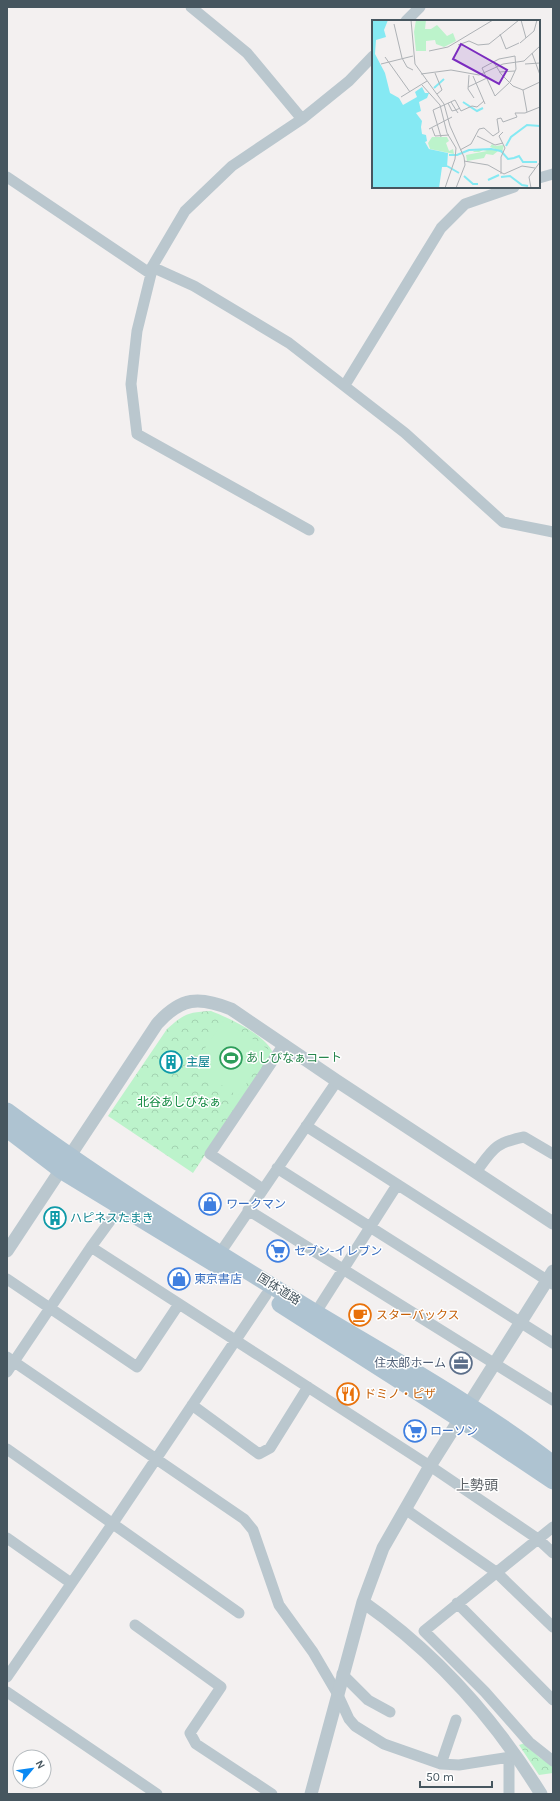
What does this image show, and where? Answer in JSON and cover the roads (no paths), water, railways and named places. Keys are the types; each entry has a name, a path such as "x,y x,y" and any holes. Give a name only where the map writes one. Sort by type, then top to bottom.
{"main road":[{"name":"国体道路","path":"7,1111 66,1164 120,1206 266,1295 553,1464"},
{"name":"国体道路","path":"7,1129 220,1253 316,1312 465,1413 553,1481"}],"street":[{"path":"191,7 247,53 302,120"},
{"path":"407,20 420,7"},
{"path":"372,57 349,81 302,120 232,166 185,211 152,268 194,286 289,343 405,433 503,522 553,532"},
{"path":"540,178 553,174"},
{"path":"7,177 151,274 137,331 131,384 137,434 309,530"},
{"path":"345,385 441,228 465,204 511,188"},
{"path":"7,1251 66,1164 157,1024 168,1013 189,1001 212,1001 231,1008 337,1081 553,1223"},
{"path":"263,1189 210,1154 284,1044"},
{"path":"220,1253 337,1081"},
{"path":"306,1126 397,1185 551,1279 520,1323 465,1413 430,1466 383,1548 362,1602 311,1794"},
{"path":"476,1172 496,1146 516,1138 524,1137 553,1154"},
{"path":"277,1168 553,1343"},
{"path":"316,1312 397,1185"},
{"path":"7,1372 11,1359 50,1308 90,1247 120,1206"},
{"path":"248,1210 553,1400"},
{"path":"90,1247 430,1466 538,1539 553,1554"},
{"path":"7,1279 137,1367 179,1304"},
{"path":"7,1677 156,1460 266,1295"},
{"path":"11,1359 244,1519 253,1530 278,1605 313,1652 337,1693 345,1711 355,1726 384,1744 441,1764 459,1765 512,1756"},
{"path":"192,1406 259,1454 270,1448 308,1387"},
{"path":"7,1449 239,1613"},
{"path":"405,1509 496,1572 553,1627"},
{"path":"553,1527 424,1631 485,1692 529,1742 553,1761"},
{"path":"7,1538 71,1583"},
{"path":"362,1602 391,1621 445,1670 474,1701 512,1756 541,1794"},
{"path":"457,1603 553,1700"},
{"path":"134,1626 221,1687 190,1734 196,1744 272,1794"},
{"path":"342,1674 368,1700 390,1712"},
{"path":"7,1692 157,1794"},
{"path":"441,1764 456,1720"},
{"path":"509,1794 512,1756"}],"place":[{"name":"あしびなぁコート","path":"231,1058"},
{"name":"主屋","path":"171,1062"},
{"name":"ワークマン","path":"210,1204"},
{"name":"ハピネスたまき","path":"55,1218"},
{"name":"セブン-イレブン","path":"278,1251"},
{"name":"東京書店","path":"179,1279"},
{"name":"スターバックス","path":"360,1315"},
{"name":"住太郎ホーム","path":"461,1363"},
{"name":"ドミノ・ピザ","path":"348,1394"},
{"name":"ローソン","path":"415,1431"}],"district":[{"name":"上勢頭","path":"477,1485"}],"park label":[{"name":"北谷あしびなぁ","path":"179,1102"}]}
